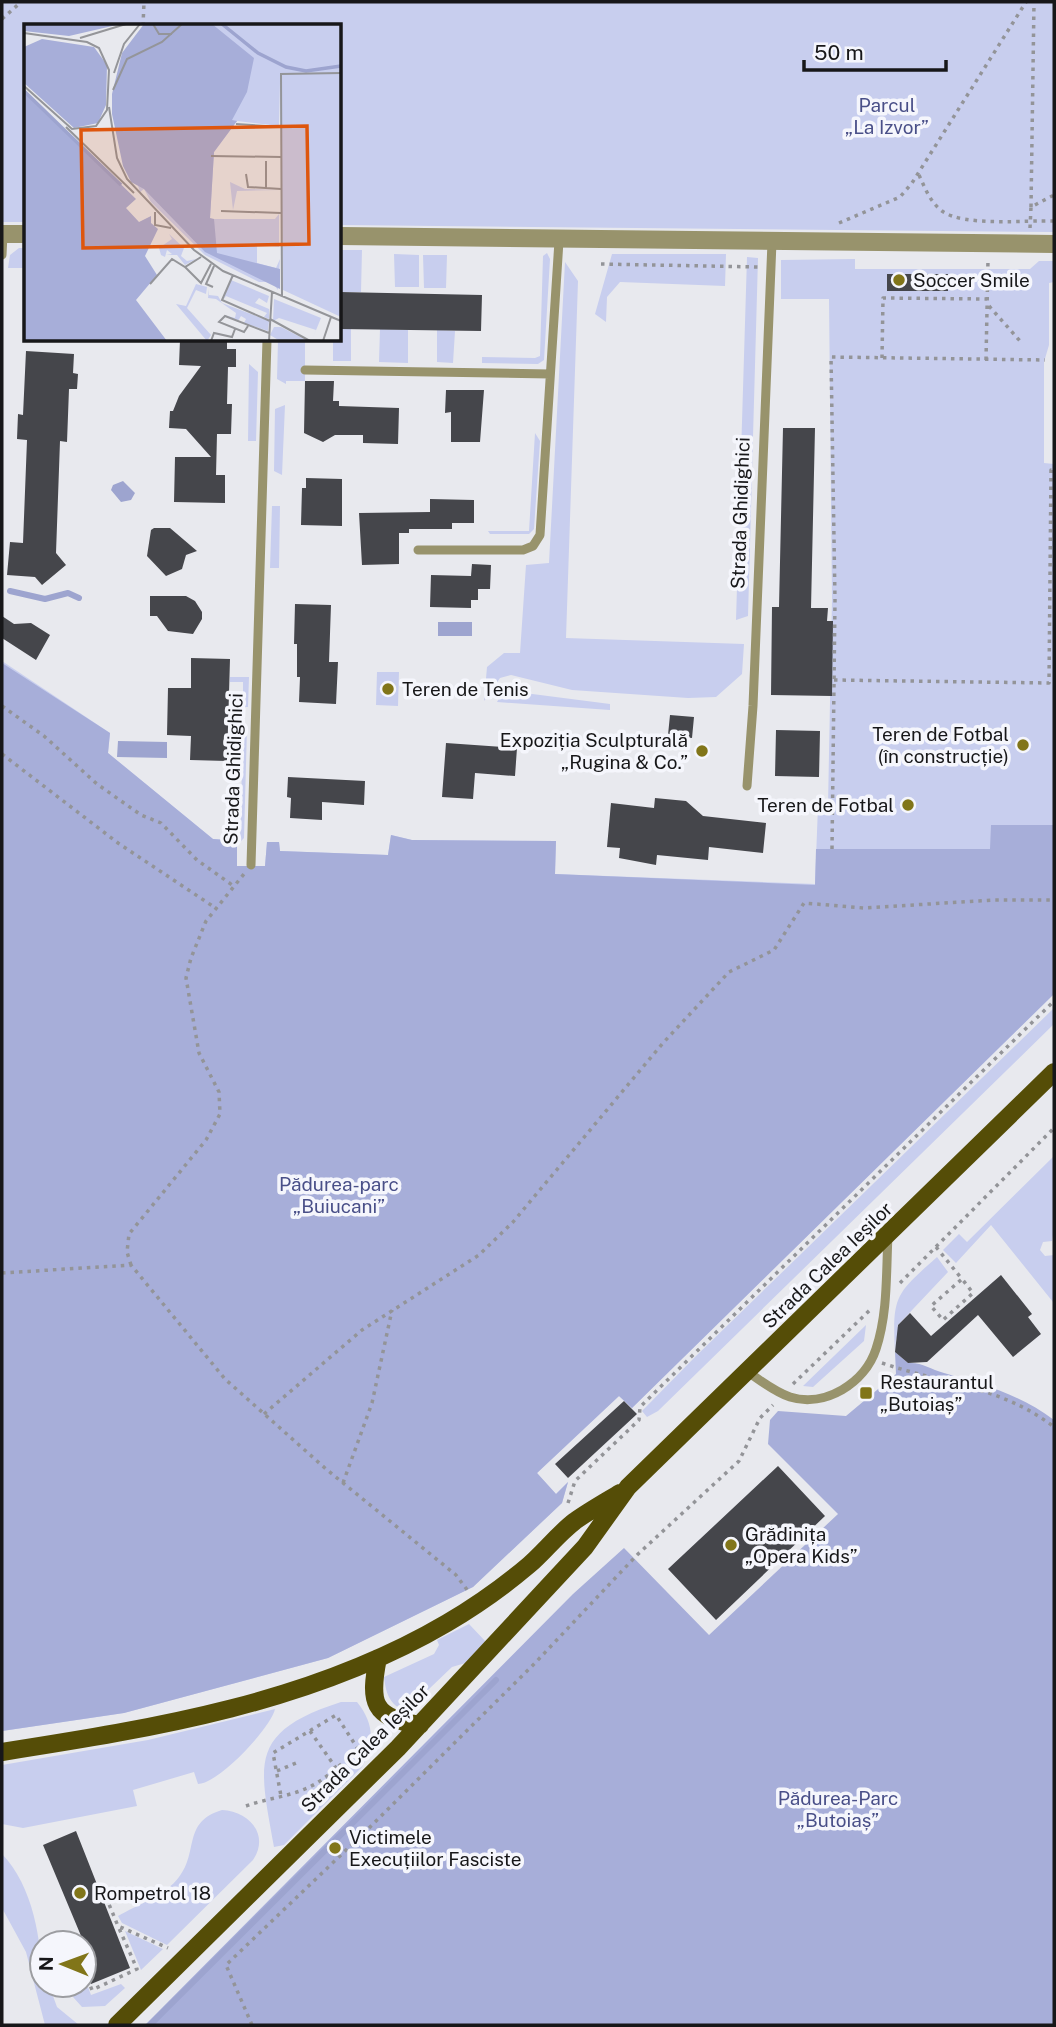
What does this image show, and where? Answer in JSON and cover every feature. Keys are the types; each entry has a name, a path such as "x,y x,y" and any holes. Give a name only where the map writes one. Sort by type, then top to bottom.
{"main road":[{"name":"Strada Calea Ieșilor","path":"2,1752 114,1734 255,1704 319,1683 378,1658 446,1624 490,1596 574,1522 628,1487 1054,1072"},
{"name":"Strada Calea Ieșilor","path":"117,2025 420,1725 585,1547 628,1487"},
{"path":"378,1658 373,1688 374,1701 381,1712 401,1722 420,1725"}],"street":[{"path":"2,234 24,234"},
{"path":"341,236 559,241 1054,244"}],"lane":[{"path":"2,234 2,256"},
{"path":"418,550 523,550 533,546 540,535 559,241"},
{"name":"Strada Ghidighici","path":"747,786 753,706 772,242"},
{"name":"Strada Ghidighici","path":"251,864 267,341"},
{"path":"305,370 551,374"},
{"path":"748,1373 783,1394 818,1400 853,1382 870,1359 878,1342 885,1298 888,1235"}],"path":[{"path":"2,19 21,2"},
{"path":"143,24 144,2"},
{"path":"830,227 900,197 919,175 1026,2"},
{"path":"1021,244 1029,237 1031,207 1034,2"},
{"path":"919,175 930,198 949,215 959,219 1054,220"},
{"path":"1031,207 1054,195"},
{"path":"986,359 988,243"},
{"path":"601,264 771,267"},
{"path":"988,285 1021,285"},
{"path":"882,358 883,298 987,302 1020,341"},
{"path":"831,849 834,680 831,358 1045,360"},
{"path":"834,680 1049,683 1051,470 1054,470"},
{"path":"2,706 44,736 97,784 141,815 161,823 197,860 235,887"},
{"path":"2,754 118,843 217,909"},
{"path":"251,864 206,921 186,978 199,1053 219,1091 220,1114 206,1140 129,1234 127,1252 131,1265 225,1379 343,1483 456,1575 470,1592"},
{"path":"264,1414 362,1330 393,1308 455,1273 513,1222 663,1043 729,972 774,950 804,903 864,908 1054,900"},
{"path":"559,1511 569,1502 575,1480 639,1420 640,1407 1054,1001"},
{"path":"252,2025 226,1965 423,1775 637,1555 739,1461 760,1418 862,1317 885,1298 1054,1128"},
{"path":"936,1247 962,1279 973,1293 943,1320 931,1306 962,1279"},
{"path":"2,1273 131,1265"},
{"path":"343,1483 372,1403 393,1308"},
{"path":"870,1359 917,1375 959,1382 992,1392 1029,1410 1054,1427"},
{"path":"460,1598 476,1588"},
{"path":"246,1806 307,1789 358,1749 336,1715 274,1753 281,1796"},
{"path":"310,1731 336,1768"},
{"path":"277,1771 296,1763"},
{"path":"98,1987 137,1969 106,1897"},
{"path":"118,1926 186,1956"}],"green space":[{"name":"Parcul „La Izvor”","path":"2,2 1054,2 1054,232 341,225 341,24 24,24 24,222 2,222"},
{"path":"19,248 24,248 24,268 8,268 10,255"},
{"path":"341,250 362,250 361,292 341,292"},
{"path":"547,253 550,259 544,360 538,364 482,363 482,357 540,356 543,256"},
{"path":"394,254 419,255 419,287 395,287"},
{"path":"612,254 726,254 725,286 620,282 607,297 606,322 595,314"},
{"path":"423,255 447,255 446,288 424,288"},
{"path":"747,257 758,258 748,616 736,620"},
{"name":"Pădurea-parc „Buiucani”","path":"855,259 855,269 1030,269 1039,261 1054,261 1054,282 1049,283 1049,345 1044,362 1044,463 1054,464 1054,994 632,1408 619,1396 537,1473 556,1494 568,1482 562,1503 473,1587 328,1658 124,1713 2,1731 2,661 110,733 108,753 213,839 240,841 243,728 247,728 244,838 237,845 237,866 265,866 267,842 279,842 280,851 388,855 391,835 412,840 556,841 555,874 815,884 818,806 828,806 832,599 829,299 781,299 781,260"},
{"path":"565,262 578,281 566,638 744,644 742,674 716,697 688,698 572,690 511,675 500,678 484,701 487,667 504,653 520,653 526,565 549,563"},
{"path":"341,329 351,329 351,361 333,361 333,341 341,341"},
{"path":"380,329 408,330 408,363 379,362"},
{"path":"437,330 455,331 453,363 437,362"},
{"path":"278,341 305,341 305,381 286,381 286,384 277,379"},
{"path":"249,364 258,372 256,441 248,441"},
{"path":"285,405 282,475 274,471 275,409"},
{"path":"535,433 540,441 534,529 529,534 490,534 488,531 529,531"},
{"path":"272,506 280,506 279,568 270,568"},
{"name":"Pădurea-parc „Buiucani”","path":"2,663 110,733 108,753 213,839 240,841 237,845 237,866 265,866 267,842 279,842 280,851 388,855 391,835 412,840 556,841 555,874 815,885 816,849 990,849 991,825 1054,825 1054,994 632,1408 619,1396 537,1473 556,1494 568,1482 562,1503 473,1587 328,1658 124,1713 2,1731"},
{"name":"Teren de Tenis","path":"377,672 399,672 398,706 376,705"},
{"path":"230,677 249,677 248,707 243,707 243,682 230,682"},
{"path":"509,691 610,704 610,710 497,702 502,693"},
{"path":"1054,1008 1054,1024 658,1411 647,1417 642,1411 695,1357"},
{"path":"1054,1156 1054,1229 1052,1241 1043,1242 1040,1250 1045,1256 1054,1255 1054,1324 1053,1302 991,1225 956,1263 943,1250 959,1234 967,1242"},
{"path":"937,1257 948,1272 897,1326 903,1333 896,1339 895,1352 896,1307 900,1297 913,1279"},
{"path":"866,1325 864,1341 813,1387 803,1386"},
{"name":"Pădurea-Parc „Butoiaș”","path":"895,1352 908,1363 922,1365 1015,1397 1054,1420 1054,2025 145,2025 573,1594 624,1548 709,1635 838,1514 768,1444 770,1420 778,1411 846,1416 896,1374"},
{"path":"469,1624 486,1642 469,1662 452,1667 406,1711 392,1702 384,1677 434,1654 439,1645 437,1640"},
{"path":"341,1702 357,1702 367,1718 371,1741 362,1767 284,1845 274,1847 265,1793 267,1754 275,1739 289,1726 311,1713"},
{"path":"275,1709 264,1729 242,1754 207,1782 198,1784 194,1772 133,1790 137,1806 23,1828 2,1824 2,1765 148,1740"},
{"path":"222,1810 241,1815 254,1826 259,1842 253,1860 167,1945 122,1923 118,1916 159,1894 179,1877 189,1858 196,1830 201,1822 209,1815"},
{"path":"2,1854 21,1882 34,1915 37,1929 28,1929 28,1960 26,1952 2,1908"},
{"path":"125,1931 163,1949 141,1970"},
{"path":"121,1984 125,1988 105,2006 82,2007 75,1999 98,1999 98,1992"},
{"path":"38,1999 54,1999 57,2007 79,2025 45,2025"}],"shaded area":[{"path":"123,481 135,493 131,500 121,502 111,490 113,485"},
{"path":"438,622 472,622 472,636 438,636"},
{"path":"118,741 167,742 167,758 117,757"}],"building":[{"path":"887,274 948,274 948,291 887,291"},
{"path":"341,292 482,295 481,331 341,329"},
{"path":"180,341 227,341 227,349 236,349 236,367 228,367 227,404 232,404 231,434 217,434 216,475 225,475 225,503 174,502 175,457 211,457 186,429 169,428 170,411 173,411 179,396 201,366 179,365"},
{"path":"26,351 74,354 73,373 78,374 77,389 69,389 67,442 60,441 56,553 66,565 42,585 35,577 7,575 10,542 23,543 27,440 17,439 18,414 23,415"},
{"path":"305,381 334,381 333,401 339,401 339,406 399,408 398,444 363,443 363,435 335,435 323,442 304,433"},
{"path":"446,390 484,390 480,442 451,442 451,412 445,413"},
{"path":"783,428 815,428 811,608 828,608 827,621 833,621 832,696 771,695 772,607 779,607"},
{"path":"306,478 342,479 342,526 301,525 302,488 306,488"},
{"path":"430,499 474,500 474,523 452,523 452,529 409,529 409,533 399,533 399,564 362,565 359,513 430,512"},
{"path":"170,528 197,551 186,555 182,569 166,576 147,556 151,530"},
{"path":"472,564 491,565 490,589 478,589 478,600 471,600 471,608 430,607 431,575 471,576"},
{"path":"150,596 186,596 195,601 202,612 202,619 193,634 168,631 157,616 150,616"},
{"path":"295,604 331,605 329,662 338,662 336,704 299,702 300,677 297,677 297,644 294,644"},
{"path":"2,616 14,624 31,623 50,635 36,660 2,638"},
{"path":"191,658 230,659 227,761 190,760 191,736 167,735 168,688 191,688"},
{"path":"670,715 694,717 692,738 668,735"},
{"path":"776,730 820,731 819,777 775,776"},
{"path":"446,743 517,748 515,776 475,773 473,799 442,797"},
{"path":"288,777 365,781 364,805 322,802 322,820 290,818"},
{"path":"655,798 686,801 703,816 766,823 763,853 709,847 708,860 657,855 656,865 619,858 620,848 607,847 611,803 654,808"},
{"path":"1001,1275 1032,1314 1028,1317 1041,1334 1013,1357 978,1315 927,1362 908,1363 895,1352 898,1325 910,1313 931,1336"},
{"path":"624,1401 637,1414 568,1478 555,1464"},
{"path":"778,1466 825,1516 716,1620 668,1569"},
{"path":"76,1831 130,1968 98,1981 98,1929 78,1929 43,1845"}],"waterway":[{"path":"10,591 45,599 68,593 79,598"},
{"path":"150,2025 496,1680"}],"place":[{"name":"Soccer Smile","path":"899,280"},
{"name":"Teren de Tenis","path":"388,689"},
{"name":"Teren de Fotbal (în construcție)","path":"1023,745"},
{"name":"Expoziția Sculpturală „Rugina & Co.”","path":"702,751"},
{"name":"Teren de Fotbal","path":"908,805"},
{"name":"Restaurantul „Butoiaș”","path":"866,1393"},
{"name":"Grădinița „Opera Kids”","path":"731,1545"},
{"name":"Victimele Execuțiilor Fasciste","path":"335,1848"},
{"name":"Rompetrol 18","path":"80,1893"}]}
